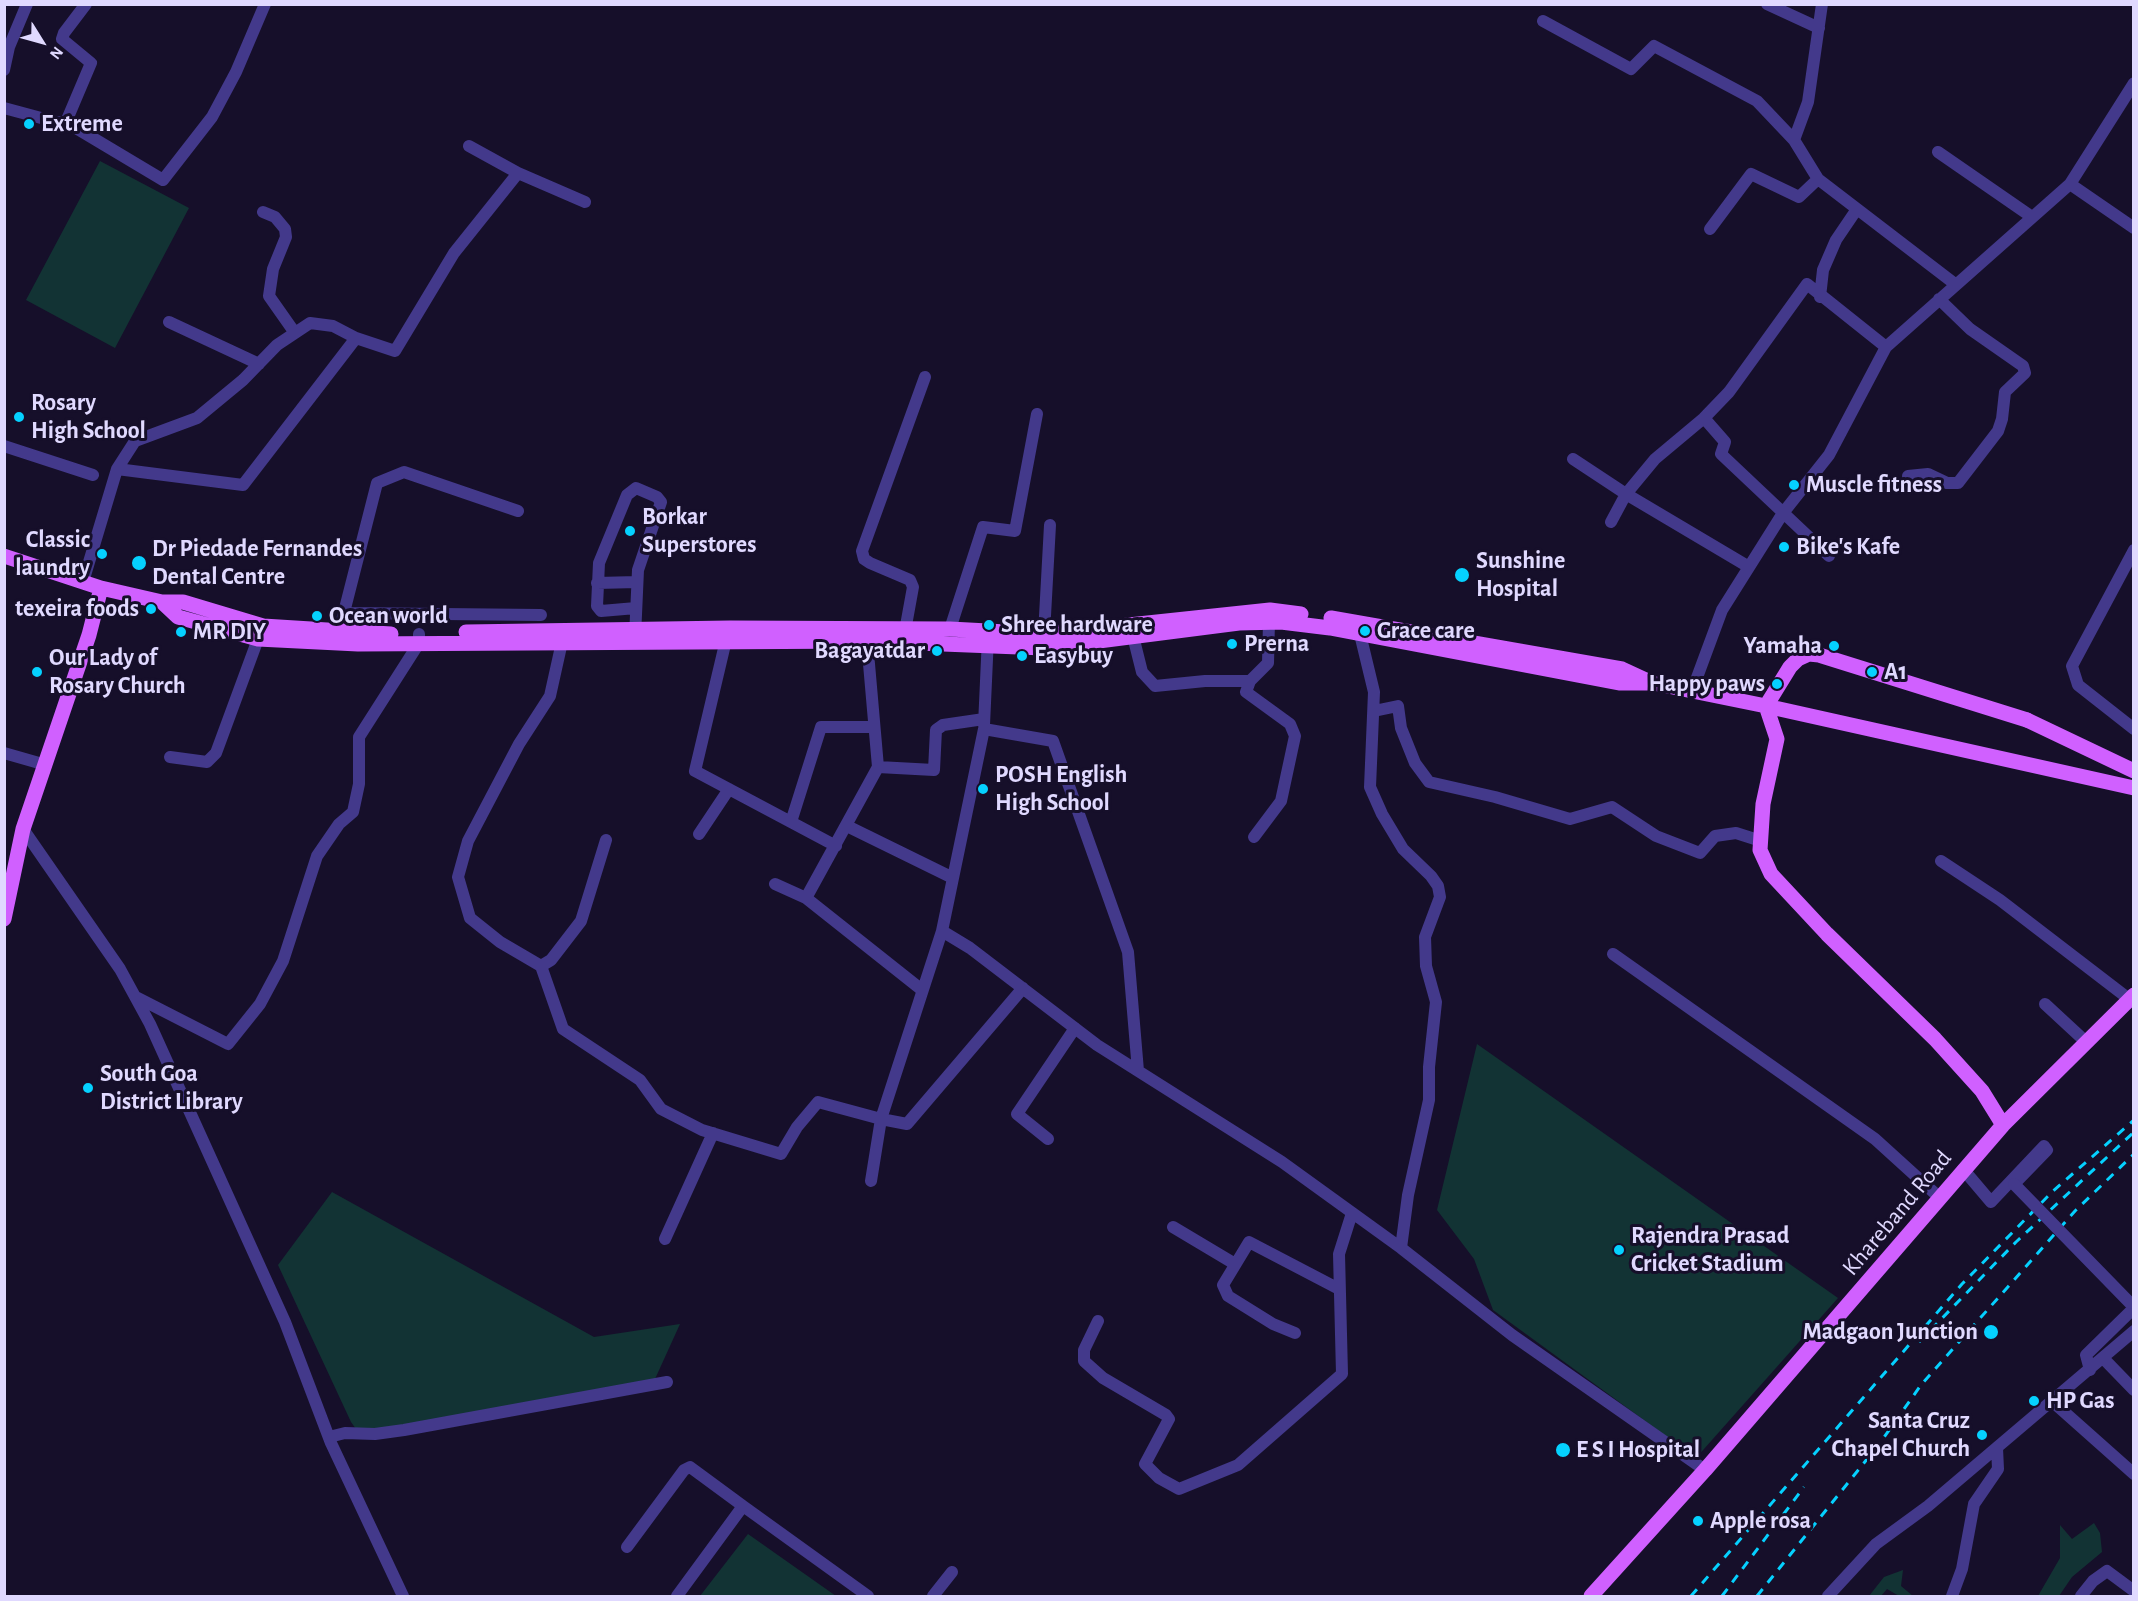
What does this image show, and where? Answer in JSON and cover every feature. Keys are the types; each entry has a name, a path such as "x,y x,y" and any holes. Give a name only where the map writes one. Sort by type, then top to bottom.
{"main road":[{"path":"4,556 102,588 162,602 183,602 263,626 419,638 562,642 635,635 950,629 988,639 1044,648 1239,623 1269,622 1330,628 1622,669 1653,683 2129,787"},
{"path":"4,919 23,829 89,635 102,588"},
{"path":"162,602 178,617 258,639 358,644 419,638 597,629 635,635 726,640 988,639 1270,610 1357,622 1445,644"},
{"path":"1766,706 1798,659 1809,654 1819,655 2027,720 2133,771"},
{"path":"1766,706 1777,739 1764,804 1760,850 1771,873 1827,934 1935,1039 1982,1090 2003,1125"},
{"name":"Khareband Road","path":"1705,1470 2003,1125 2131,997"},
{"path":"1591,1596 1705,1470"},
{"path":"1603,1596 1705,1470"}],"street":[{"path":"4,70 9,47 27,4"},
{"path":"66,122 91,63 62,39 86,4"},
{"path":"4,108 56,122 66,122 163,180 212,117 236,72 265,4"},
{"path":"1767,4 1819,28"},
{"path":"1794,140 1808,102 1822,4"},
{"path":"1543,21 1631,69 1654,46 1756,100 1794,140 1818,179 1955,284"},
{"path":"1692,691 1722,610 1783,513 1829,455 1886,347 1955,284 1984,263 2070,184 2133,83"},
{"path":"469,146 518,173 585,202"},
{"path":"1938,152 2032,217"},
{"path":"83,582 117,469 135,441 197,418 259,364 277,345 310,323 333,326 356,338 395,351 454,253 518,173"},
{"path":"1710,229 1751,174 1799,197 1818,179"},
{"path":"2070,184 2133,228"},
{"path":"1820,297 1823,270 1836,240 1857,208"},
{"path":"263,212 275,217 285,229 286,237 273,269 269,296 295,333"},
{"path":"1611,522 1626,494 1655,459 1704,418 1729,392 1807,284 1820,297 1886,347"},
{"path":"1908,476 1928,474 1947,483 1958,483 1998,431 2005,392 2025,373 2023,366 1970,329 1939,299"},
{"path":"169,322 259,364"},
{"path":"117,469 243,485 356,338"},
{"path":"905,630 913,587 910,580 870,563 864,559 862,551 924,377"},
{"path":"950,629 983,528 1015,531 1037,414"},
{"path":"1704,418 1725,442 1720,454 1829,556"},
{"path":"4,446 93,476"},
{"path":"1574,459 1626,494 1749,567"},
{"path":"339,632 377,483 404,472 518,511"},
{"path":"597,629 597,583 600,563 627,495 636,488 651,494 661,502 638,570 635,635"},
{"path":"1044,634 1050,525"},
{"path":"2133,550 2072,666 2078,685 2133,729"},
{"path":"597,583 637,582"},
{"path":"598,609 636,608"},
{"path":"344,614 542,615"},
{"path":"1254,837 1281,801 1295,736 1290,724 1246,692 1250,681 1268,663 1269,622"},
{"path":"1360,634 1371,671 1374,711 1370,787 1393,831 1409,856 1431,876 1438,886 1440,897 1425,937 1426,966 1436,1002 1429,1067 1429,1100 1408,1195 1401,1248"},
{"path":"1133,636 1142,672 1155,686 1205,681 1250,681"},
{"path":"135,996 228,1044 260,1004 283,961 317,856 339,824 353,812 359,784 359,737 419,638"},
{"path":"170,757 207,762 216,753 258,639"},
{"path":"871,1181 881,1119 942,931 984,724 988,639"},
{"path":"726,640 695,771 836,846"},
{"path":"806,898 878,767 867,641"},
{"path":"562,642 549,696 519,744 468,841 458,877 470,918 501,942 541,966 563,1029 640,1080 661,1109 712,1133 781,1154 797,1127 818,1102 907,1124 1023,988"},
{"path":"1374,711 1398,706 1401,728 1414,763 1429,782 1496,797 1570,819 1612,807 1656,836 1700,854 1715,836 1737,833 1761,841"},
{"path":"878,767 934,770 936,730 943,725 984,724 1053,741 1128,952 1138,1071"},
{"path":"790,822 821,727 874,727"},
{"path":"4,753 46,765"},
{"path":"2129,787 2133,771"},
{"path":"699,834 729,789"},
{"path":"847,826 953,878"},
{"path":"23,829 120,969 150,1024 285,1322 329,1437 403,1596"},
{"path":"541,966 551,960 581,921 606,840"},
{"path":"1941,861 2000,900 2131,997"},
{"path":"775,884 806,898 922,990"},
{"path":"942,931 1138,1071 1282,1162 1401,1248 1512,1335 1705,1470"},
{"path":"1613,954 1875,1139 1940,1198"},
{"path":"2045,1004 2085,1041"},
{"path":"1048,1139 1017,1114 1075,1028"},
{"path":"665,1239 712,1133"},
{"path":"1963,1170 1991,1202 2044,1146 2047,1150 2014,1184 2132,1303 2086,1356 2090,1370"},
{"path":"1098,1321 1084,1350 1084,1361 1103,1378 1166,1414 1169,1419 1144,1464 1159,1478 1179,1490 1238,1465 1342,1374 1340,1254 1352,1213"},
{"path":"1173,1227 1235,1264"},
{"path":"1295,1333 1273,1324 1228,1296 1223,1285 1249,1242 1339,1289"},
{"path":"1828,1596 1876,1544 1928,1506 2053,1402 2133,1331"},
{"path":"2103,1358 2133,1390"},
{"path":"329,1437 345,1433 375,1434 404,1430 667,1382"},
{"path":"2053,1402 2133,1474"},
{"path":"1952,1596 1962,1569 1974,1504 1998,1469 1997,1448"},
{"path":"627,1547 684,1470 690,1467 868,1596"},
{"path":"677,1596 743,1506"},
{"path":"2081,1596 2093,1581 2107,1571 2133,1591"},
{"path":"933,1596 952,1572"}],"green space":[{"path":"100,161 189,208 115,348 26,300"},
{"name":"Rajendra Prasad Cricket Stadium","path":"1477,1044 1838,1298 1696,1458 1493,1310 1474,1259 1437,1210"},
{"path":"332,1192 594,1337 680,1324 655,1379 361,1436 351,1422 278,1265"},
{"path":"2094,1523 2100,1533 2102,1552 2072,1577 2059,1596 2038,1596 2060,1558 2060,1525 2072,1539"},
{"path":"748,1534 836,1596 700,1596"},
{"path":"1903,1570 1901,1586 1913,1596 1899,1596 1887,1589 1881,1596 1869,1596 1884,1577"}],"railway":[{"path":"1691,1596 1962,1284 2052,1192 2134,1120"},
{"path":"1919,1342 2016,1242 2134,1132"},
{"path":"1757,1596 1880,1443 1921,1385 2075,1211 2134,1154"},
{"path":"1722,1596 1804,1487"}],"place":[{"name":"Extreme","path":"29,124"},
{"name":"Rosary High School","path":"19,417"},
{"name":"Muscle fitness","path":"1794,485"},
{"name":"Borkar Superstores","path":"630,531"},
{"name":"Bike's Kafe","path":"1784,547"},
{"name":"Classic laundry","path":"102,554"},
{"name":"Dr Piedade Fernandes Dental Centre","path":"139,563"},
{"name":"Sunshine Hospital","path":"1462,575"},
{"name":"texeira foods","path":"151,609"},
{"name":"Ocean world","path":"317,616"},
{"name":"Shree hardware","path":"989,625"},
{"name":"Grace care","path":"1365,631"},
{"name":"MR DIY","path":"181,632"},
{"name":"Prerna","path":"1232,644"},
{"name":"Yamaha","path":"1834,646"},
{"name":"Bagayatdar","path":"937,651"},
{"name":"Easybuy","path":"1022,656"},
{"name":"Our Lady of Rosary Church","path":"37,672"},
{"name":"A1","path":"1872,672"},
{"name":"Happy paws","path":"1777,684"},
{"name":"POSH English High School","path":"983,789"},
{"name":"South Goa District Library","path":"88,1088"},
{"name":"Rajendra Prasad Cricket Stadium","path":"1619,1250"},
{"name":"Madgaon Junction","path":"1991,1332"},
{"name":"HP Gas","path":"2034,1401"},
{"name":"Santa Cruz Chapel Church","path":"1982,1435"},
{"name":"E S I Hospital","path":"1563,1450"},
{"name":"Apple rosa","path":"1698,1521"}]}
